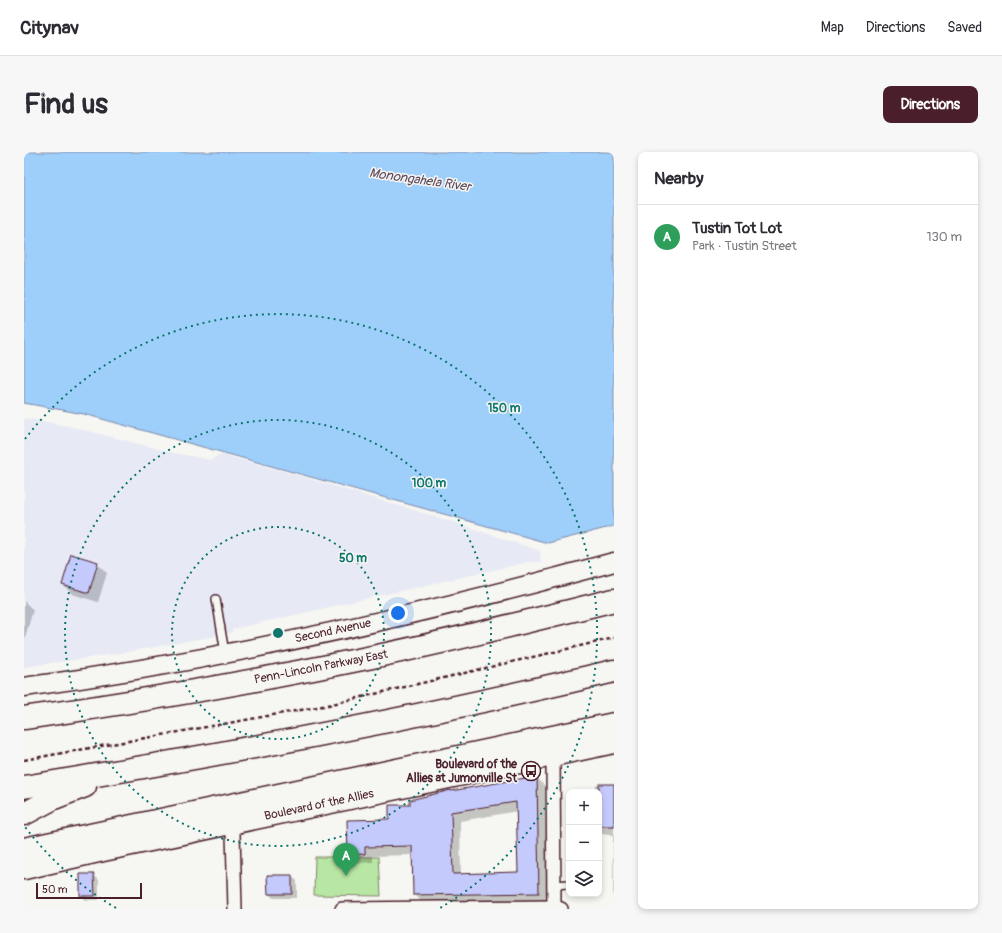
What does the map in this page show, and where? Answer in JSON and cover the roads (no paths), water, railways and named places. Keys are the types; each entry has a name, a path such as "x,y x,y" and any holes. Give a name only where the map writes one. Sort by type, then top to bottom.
{"highway":[{"name":"Penn-Lincoln Parkway East","path":"24,718 153,698 322,668 458,638 614,600"},
{"path":"24,787 383,723 614,671"},
{"name":"Boulevard of the Allies","path":"24,849 614,724"},
{"name":"Boulevard of the Allies","path":"24,868 102,850 614,742"},
{"path":"24,814 54,798 131,769"}],"main road":[{"name":"Second Avenue","path":"24,687 100,676 225,653 377,622 614,562"}],"street":[{"path":"342,909 556,908 554,885 553,756"},
{"path":"233,833 234,909"}],"lane":[{"path":"216,599 225,653"},
{"path":"554,885 566,884"}],"water":[{"name":"Monongahela River","path":"24,152 614,152 614,526 548,543 84,414 24,403"}],"place":[{"name":"Boulevard of the Allies at Jumonville St","path":"531,771"},
{"name":"Tustin Tot Lot","path":"346,876"}]}
